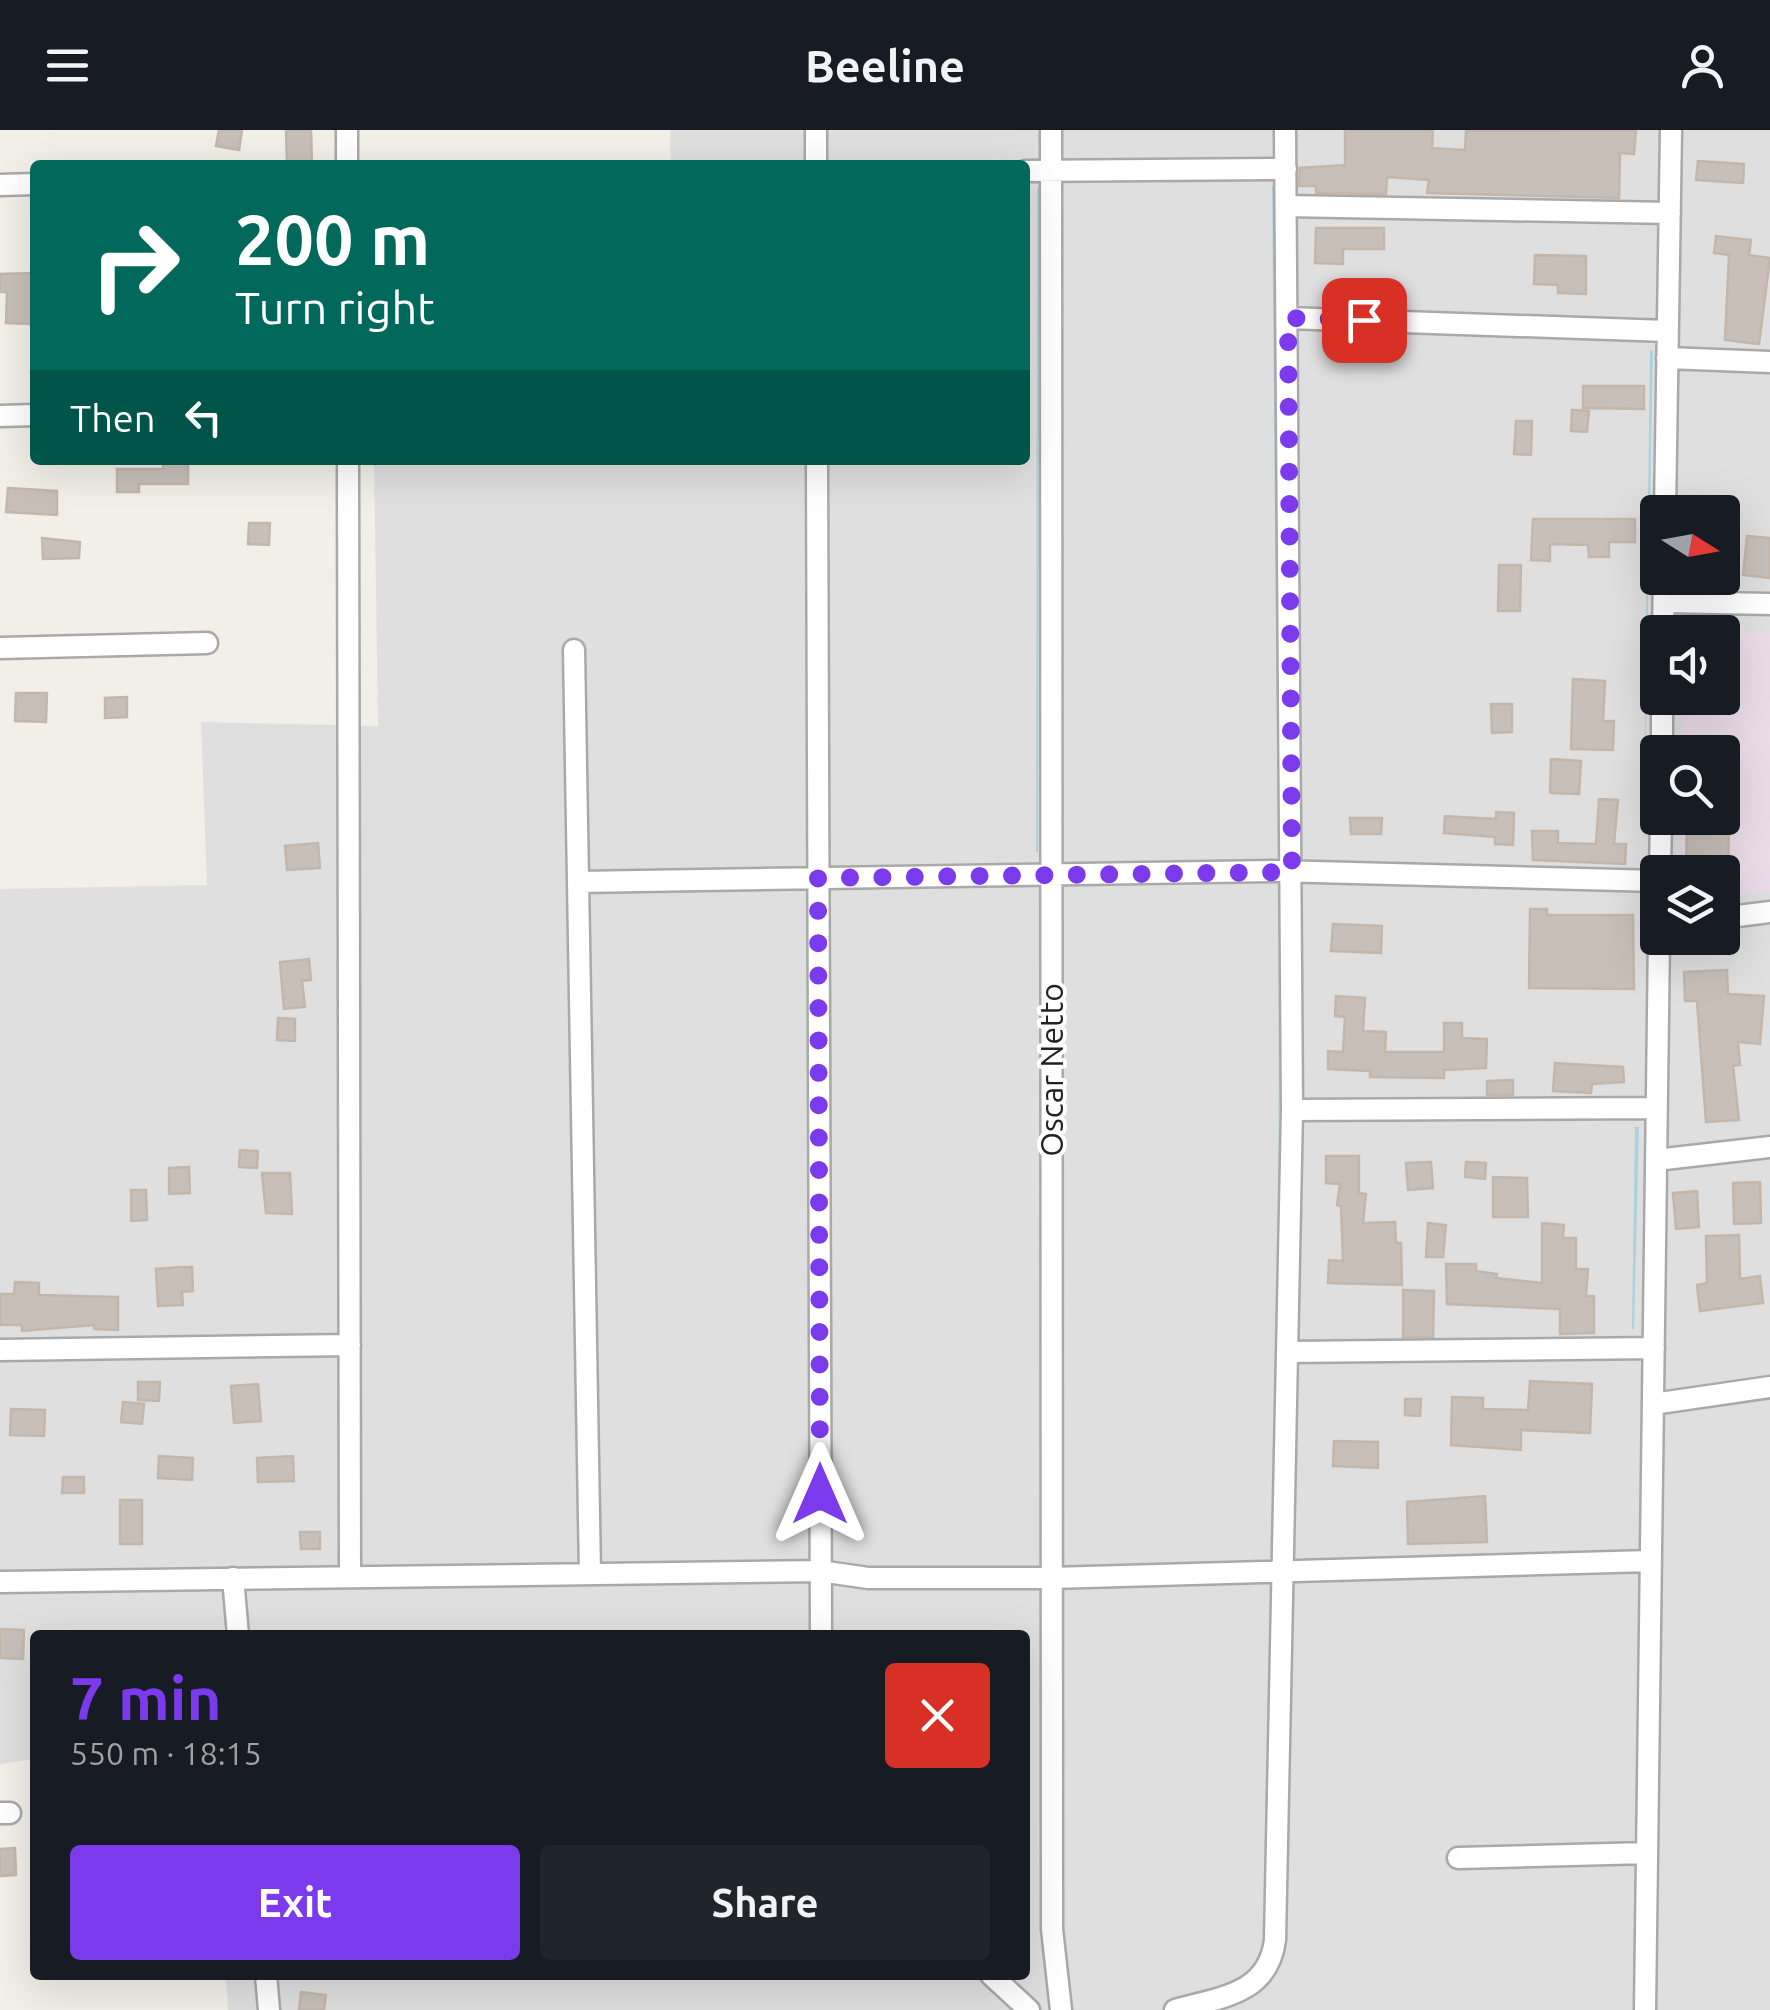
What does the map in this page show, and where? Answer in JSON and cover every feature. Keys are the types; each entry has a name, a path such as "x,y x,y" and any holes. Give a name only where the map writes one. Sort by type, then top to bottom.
{"street":[{"path":"347,130 348,160"},
{"path":"816,130 816,160"},
{"name":"Oscar Netto","path":"1050,130 1052,1929 1061,2010"},
{"path":"1175,2010 1240,1990 1272,1964 1290,1352 1292,1110 1285,130"},
{"path":"1665,495 1672,130"},
{"path":"1030,172 1286,168"},
{"path":"0,185 30,184"},
{"path":"1286,206 1670,213"},
{"path":"1288,318 1667,331"},
{"path":"1667,358 1770,362"},
{"path":"0,416 30,416"},
{"path":"348,465 350,1577"},
{"path":"816,465 821,1630"},
{"path":"1664,595 1664,615"},
{"path":"1664,602 1770,604"},
{"path":"0,648 207,643"},
{"path":"574,650 590,1574"},
{"path":"578,882 1292,872 1640,881"},
{"path":"1740,916 1770,912"},
{"path":"1644,2010 1659,955"},
{"path":"1292,1110 1657,1108"},
{"path":"1656,1160 1770,1146"},
{"path":"0,1350 350,1345"},
{"path":"1290,1352 1654,1348"},
{"path":"1653,1404 1770,1387"},
{"path":"0,1582 820,1571 868,1578 1051,1578 1650,1561"},
{"path":"233,1578 238,1630"},
{"path":"1458,1858 1647,1852"},
{"path":"266,1980 268,2010"},
{"path":"996,1980 1029,2010"}],"shaded area":[{"path":"670,130 1770,130 1770,2010 228,2010 226,1980 1030,1980 1030,1630 30,1630 30,1760 0,1764 0,889 207,885 201,722 378,726 374,465 1030,465 1030,160 671,160"},
{"path":"1770,633 1770,892 1740,895 1740,855 1681,855 1682,835 1740,835 1740,735 1683,735 1684,715 1740,715 1740,634"}],"water":[{"path":"1274,186 1280,855 1278,855"},
{"path":"1037,188 1039,188 1036,852"},
{"path":"1650,350 1653,351 1648,495"},
{"path":"1279,887 1280,887 1278,1524"},
{"path":"831,890 833,1547 831,1547"},
{"path":"1635,1127 1639,1127 1632,1329"}],"building":[{"path":"219,130 242,130 239,150 216,146"},
{"path":"286,130 311,130 312,160 287,160"},
{"path":"1345,130 1433,130 1432,148 1465,150 1466,131 1636,130 1634,154 1620,153 1619,198 1427,193 1429,180 1387,177 1386,194 1316,193 1316,186 1299,186 1300,168 1345,165"},
{"path":"1698,161 1744,164 1743,183 1696,180"},
{"path":"1316,228 1384,228 1384,249 1343,249 1343,264 1315,263"},
{"path":"1716,236 1751,240 1749,255 1770,258 1759,344 1725,340 1729,255 1714,253"},
{"path":"1535,255 1586,256 1586,294 1558,293 1558,285 1534,284"},
{"path":"30,273 30,324 6,323 7,292 0,292 0,274"},
{"path":"1583,386 1644,386 1644,409 1583,408"},
{"path":"1572,410 1589,411 1587,432 1571,431"},
{"path":"1516,421 1532,421 1531,455 1514,454"},
{"path":"163,465 188,465 188,484 139,484 139,492 117,492 117,469 163,469"},
{"path":"8,488 57,491 57,515 6,512"},
{"path":"1533,519 1635,519 1635,542 1609,542 1609,557 1589,557 1588,545 1550,544 1550,561 1531,560"},
{"path":"249,523 270,523 269,545 248,544"},
{"path":"1747,536 1770,538 1770,578 1743,575"},
{"path":"42,538 80,542 79,558 43,559"},
{"path":"1499,565 1521,565 1520,611 1498,611"},
{"path":"1573,679 1605,681 1603,721 1614,721 1613,750 1571,749"},
{"path":"16,693 47,693 46,722 15,721"},
{"path":"127,697 127,717 105,718 105,698"},
{"path":"1491,704 1512,704 1512,732 1492,733"},
{"path":"1551,759 1581,761 1579,794 1550,793"},
{"path":"1599,799 1618,800 1614,844 1626,844 1625,864 1533,860 1532,831 1558,831 1558,843 1596,844"},
{"path":"1496,812 1514,813 1513,845 1495,844 1495,837 1444,833 1445,816 1496,819"},
{"path":"1350,818 1382,818 1381,834 1351,834"},
{"path":"1687,835 1729,835 1728,855 1686,855"},
{"path":"318,843 320,868 287,870 285,846"},
{"path":"1530,909 1547,909 1547,915 1633,915 1634,989 1529,988"},
{"path":"1333,924 1382,926 1381,953 1331,951"},
{"path":"309,959 311,980 302,981 305,1007 284,1009 280,962"},
{"path":"1727,970 1728,994 1764,996 1760,1044 1738,1042 1740,1065 1733,1066 1739,1120 1706,1122 1697,1001 1685,1001 1684,972"},
{"path":"1336,996 1365,998 1363,1031 1386,1032 1385,1052 1444,1052 1444,1023 1462,1023 1462,1038 1487,1039 1486,1068 1444,1070 1444,1078 1370,1077 1370,1071 1328,1069 1328,1051 1343,1052 1345,1017 1335,1016"},
{"path":"278,1018 295,1019 295,1041 277,1040"},
{"path":"1555,1063 1623,1067 1624,1082 1592,1084 1591,1093 1553,1091"},
{"path":"1513,1080 1513,1095 1487,1095 1487,1081"},
{"path":"240,1150 258,1151 257,1168 239,1167"},
{"path":"1326,1156 1359,1156 1359,1193 1366,1194 1363,1223 1395,1222 1396,1243 1401,1243 1402,1285 1328,1283 1329,1260 1343,1261 1341,1206 1337,1205 1340,1184 1326,1183"},
{"path":"1431,1162 1433,1188 1408,1190 1406,1163"},
{"path":"1466,1162 1486,1163 1485,1179 1465,1177"},
{"path":"189,1167 190,1193 169,1194 169,1168"},
{"path":"262,1173 290,1173 292,1214 266,1213"},
{"path":"1493,1177 1527,1178 1528,1217 1493,1217"},
{"path":"1760,1182 1761,1223 1734,1224 1733,1183"},
{"path":"131,1190 146,1190 147,1220 131,1221"},
{"path":"1697,1191 1699,1227 1676,1229 1673,1193"},
{"path":"1428,1223 1446,1225 1443,1257 1426,1257"},
{"path":"1542,1223 1564,1225 1563,1238 1576,1238 1576,1269 1588,1269 1586,1296 1594,1296 1594,1333 1560,1334 1560,1309 1447,1304 1446,1264 1476,1264 1476,1271 1497,1274 1496,1278 1542,1283"},
{"path":"1739,1235 1740,1279 1760,1276 1763,1303 1700,1311 1697,1285 1707,1283 1706,1236"},
{"path":"192,1267 193,1291 182,1292 183,1305 158,1306 156,1269"},
{"path":"15,1282 39,1283 39,1295 118,1297 118,1330 94,1329 94,1325 22,1331 22,1325 0,1325 0,1294 14,1294"},
{"path":"1403,1290 1434,1291 1433,1337 1403,1337"},
{"path":"1530,1381 1592,1384 1590,1433 1521,1430 1521,1450 1451,1445 1452,1397 1483,1398 1483,1409 1528,1410"},
{"path":"138,1382 160,1382 159,1401 138,1400"},
{"path":"258,1384 261,1421 234,1423 231,1386"},
{"path":"1405,1399 1421,1399 1420,1416 1405,1415"},
{"path":"123,1402 144,1404 142,1424 121,1422"},
{"path":"11,1409 45,1410 44,1436 10,1435"},
{"path":"1334,1441 1378,1442 1378,1468 1333,1466"},
{"path":"159,1456 193,1458 192,1480 158,1478"},
{"path":"293,1456 294,1481 258,1482 257,1458"},
{"path":"63,1477 84,1477 84,1493 62,1493"},
{"path":"1485,1496 1487,1542 1408,1544 1407,1502"},
{"path":"120,1500 142,1500 142,1544 120,1544"},
{"path":"300,1532 320,1532 320,1549 301,1549"},
{"path":"0,1629 24,1630 23,1659 0,1658"},
{"path":"15,1848 16,1875 0,1876 0,1849"},
{"path":"301,1992 326,1995 324,2010 299,2010"}],"route":[{"path":"820,1494 818,878 1292,872 1288,318 1364,320"}]}
